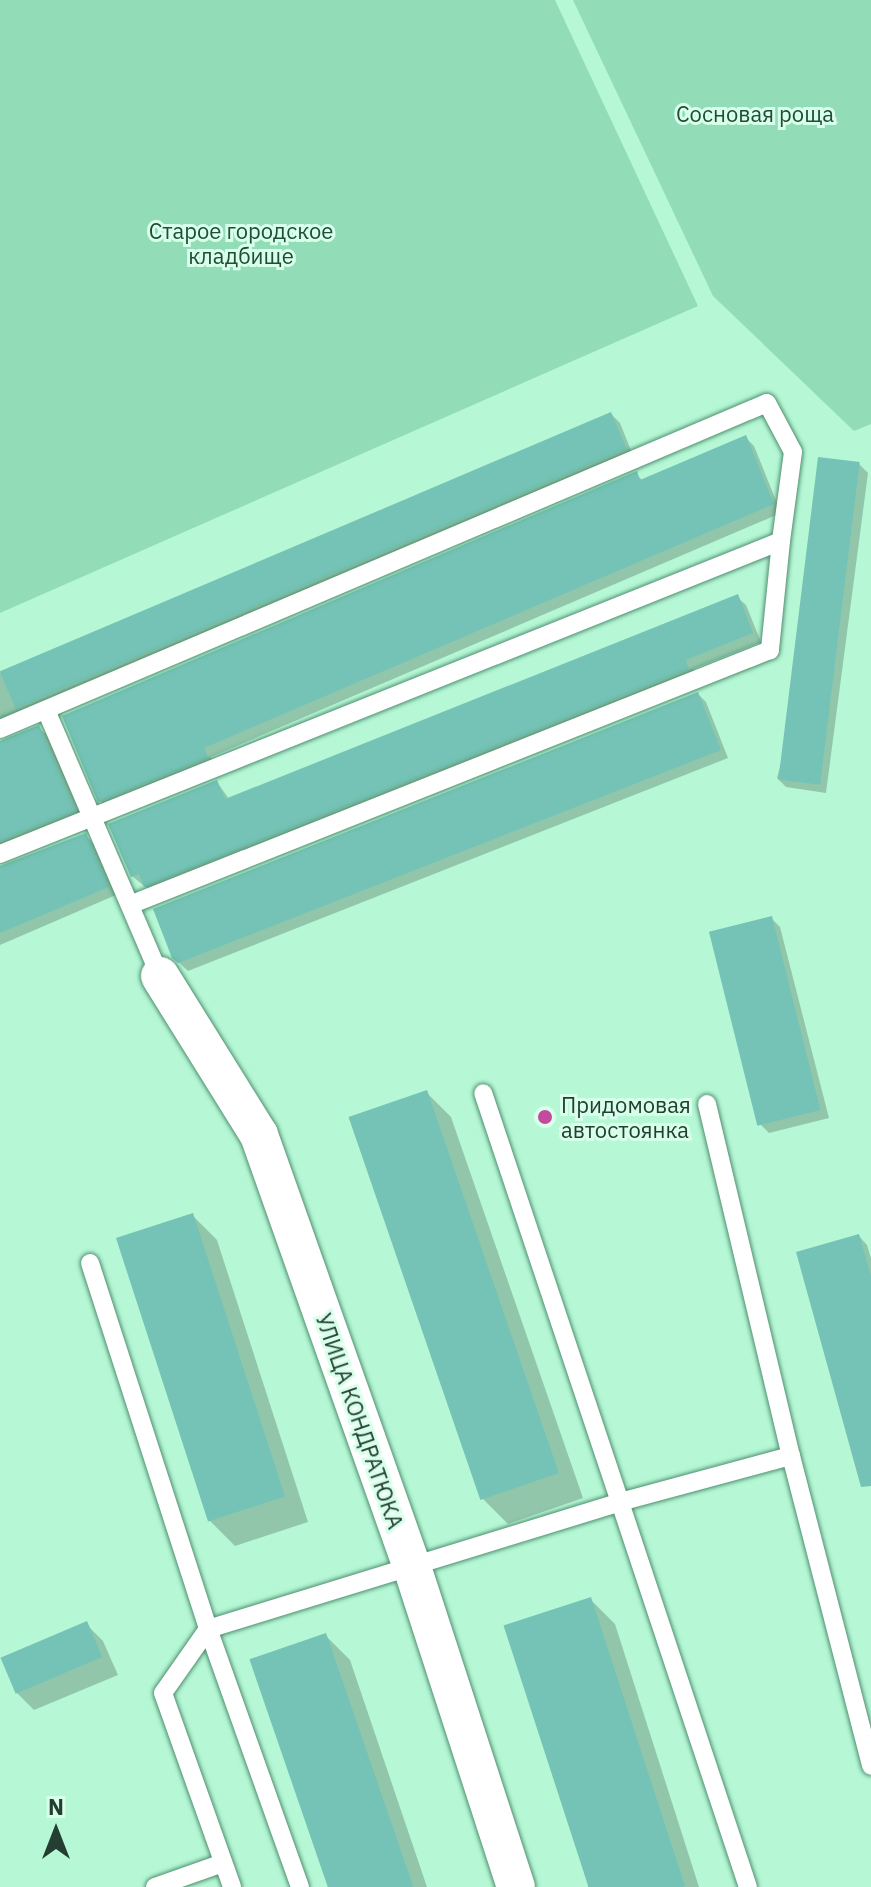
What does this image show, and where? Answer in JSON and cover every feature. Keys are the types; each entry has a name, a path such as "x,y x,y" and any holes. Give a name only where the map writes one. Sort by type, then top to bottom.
{"street":[{"name":"УЛИЦА КОНДРАТЮКА","path":"160,976 259,1135 412,1567 516,1887"}],"lane":[{"path":"0,729 767,403 793,452 770,650 130,905"},
{"path":"0,854 92,814 781,541"},
{"path":"46,710 160,976"},
{"path":"483,1093 748,1887"},
{"path":"707,1104 791,1456 871,1756 871,1766"},
{"path":"90,1263 208,1629 300,1887"},
{"path":"232,1887 163,1693 208,1629 620,1502 791,1456"},
{"path":"155,1887 223,1863"}],"green space":[{"name":"Старое городское кладбище","path":"0,0 555,0 698,306 0,613"},
{"name":"Сосновая роща","path":"573,0 871,0 871,424 854,431 713,296"}],"building":[{"path":"611,412 627,449 15,708 0,671"},
{"path":"746,435 774,504 204,748 208,758 98,802 62,716 637,471 640,480"},
{"path":"818,457 860,462 820,785 778,780"},
{"path":"738,594 753,633 686,660 689,669 144,887 139,874 131,877 108,824 217,780 225,799"},
{"path":"698,692 721,750 178,963 172,958 153,909"},
{"path":"39,725 76,811 0,841 0,741"},
{"path":"86,833 109,887 0,933 0,866"},
{"path":"772,916 820,1110 757,1126 709,932"},
{"path":"427,1090 559,1473 480,1500 349,1117"},
{"path":"193,1213 285,1496 208,1521 116,1238"},
{"path":"859,1234 871,1276 871,1486 861,1487 796,1252"},
{"path":"591,1597 685,1886 588,1887 504,1625"},
{"path":"87,1621 102,1657 16,1694 0,1658"},
{"path":"326,1633 413,1886 328,1887 249,1659"}],"place":[{"name":"Придомовая автостоянка","path":"545,1117"}]}
